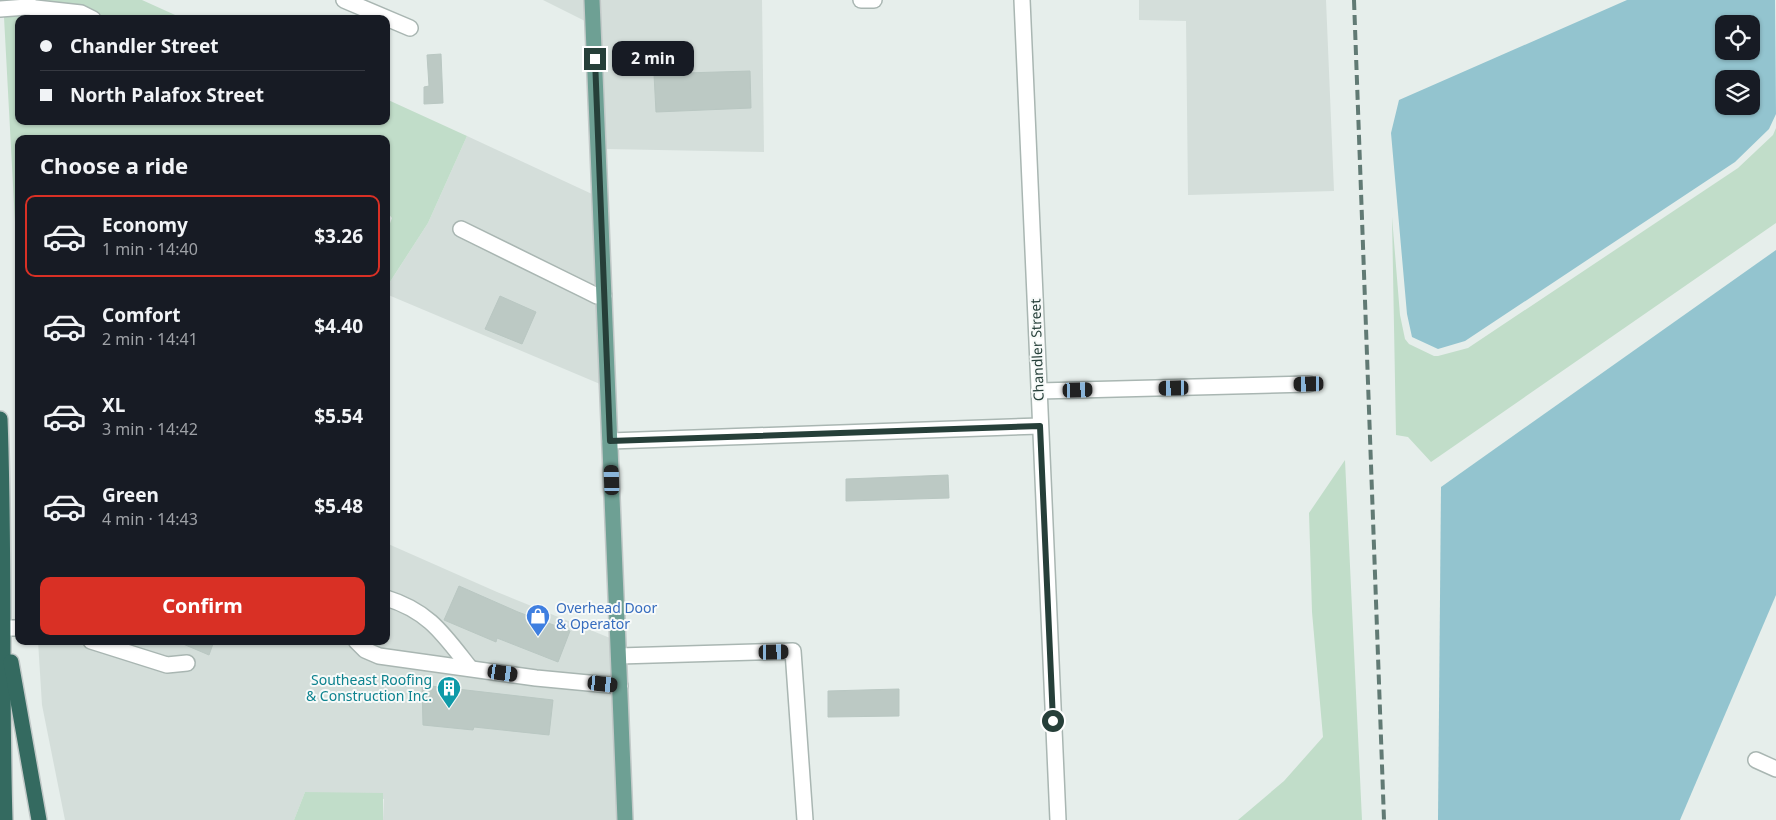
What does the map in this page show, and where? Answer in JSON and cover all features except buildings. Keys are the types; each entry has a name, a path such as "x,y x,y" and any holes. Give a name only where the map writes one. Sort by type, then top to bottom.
{"highway":[{"path":"0,420 12,628 40,820"},
{"path":"5,820 4,762 12,628"}],"main road":[{"path":"592,0 625,820"}],"street":[{"path":"344,0 379,15"},
{"path":"861,0 874,0"},
{"name":"Chandler Street","path":"1022,0 1058,820"},
{"path":"0,9 27,4 85,15"},
{"path":"390,20 410,28"},
{"path":"461,230 587,292 597,296 604,296"},
{"path":"1039,392 1309,384"},
{"path":"610,441 1040,426"},
{"path":"390,599 403,603 418,611 439,628 470,668"},
{"path":"103,645 166,665 187,663"},
{"path":"360,645 365,650 379,656 536,678 620,686"},
{"path":"619,656 793,651 805,820"},
{"path":"1756,760 1776,769"}],"shaded area":[{"path":"543,0 584,0 585,21"},
{"path":"600,0 762,0 764,152 606,149"},
{"path":"1139,0 1326,0 1334,191 1188,195 1186,21 1139,20"},
{"path":"467,136 592,194 600,384 390,296 390,282 428,223"},
{"path":"390,545 497,592 610,638 617,820 383,820 384,799 305,792 294,820 65,820 42,705 38,645 390,645"}],"green space":[{"path":"36,0 142,0 175,15 27,15 34,9"},
{"path":"15,16 15,125 390,125 390,101 467,136 428,223 390,282 390,223 392,218 390,216 390,135 15,135 15,222 4,17"},
{"path":"1776,128 1776,223 1431,462 1408,437 1396,435 1392,217 1400,315 1405,339 1409,344 1434,356 1438,356 1468,348 1738,168 1773,135"},
{"path":"1345,460 1362,820 1238,820 1284,781 1323,737 1312,612 1309,513"},
{"path":"305,792 383,793 383,820 294,820"}],"water":[{"path":"1627,0 1775,0 1776,114 1769,129 1735,162 1465,341 1438,349 1412,337 1407,314 1391,133 1399,100"},
{"path":"1776,250 1776,595 1680,820 1438,820 1441,487"}],"railway":[{"path":"1354,0 1384,820"}],"place":[{"name":"Overhead Door & Operator","path":"538,637"},
{"name":"Southeast Roofing & Construction Inc.","path":"449,709"}],"route":[{"path":"595,59 610,441 1040,426 1053,721"}]}
